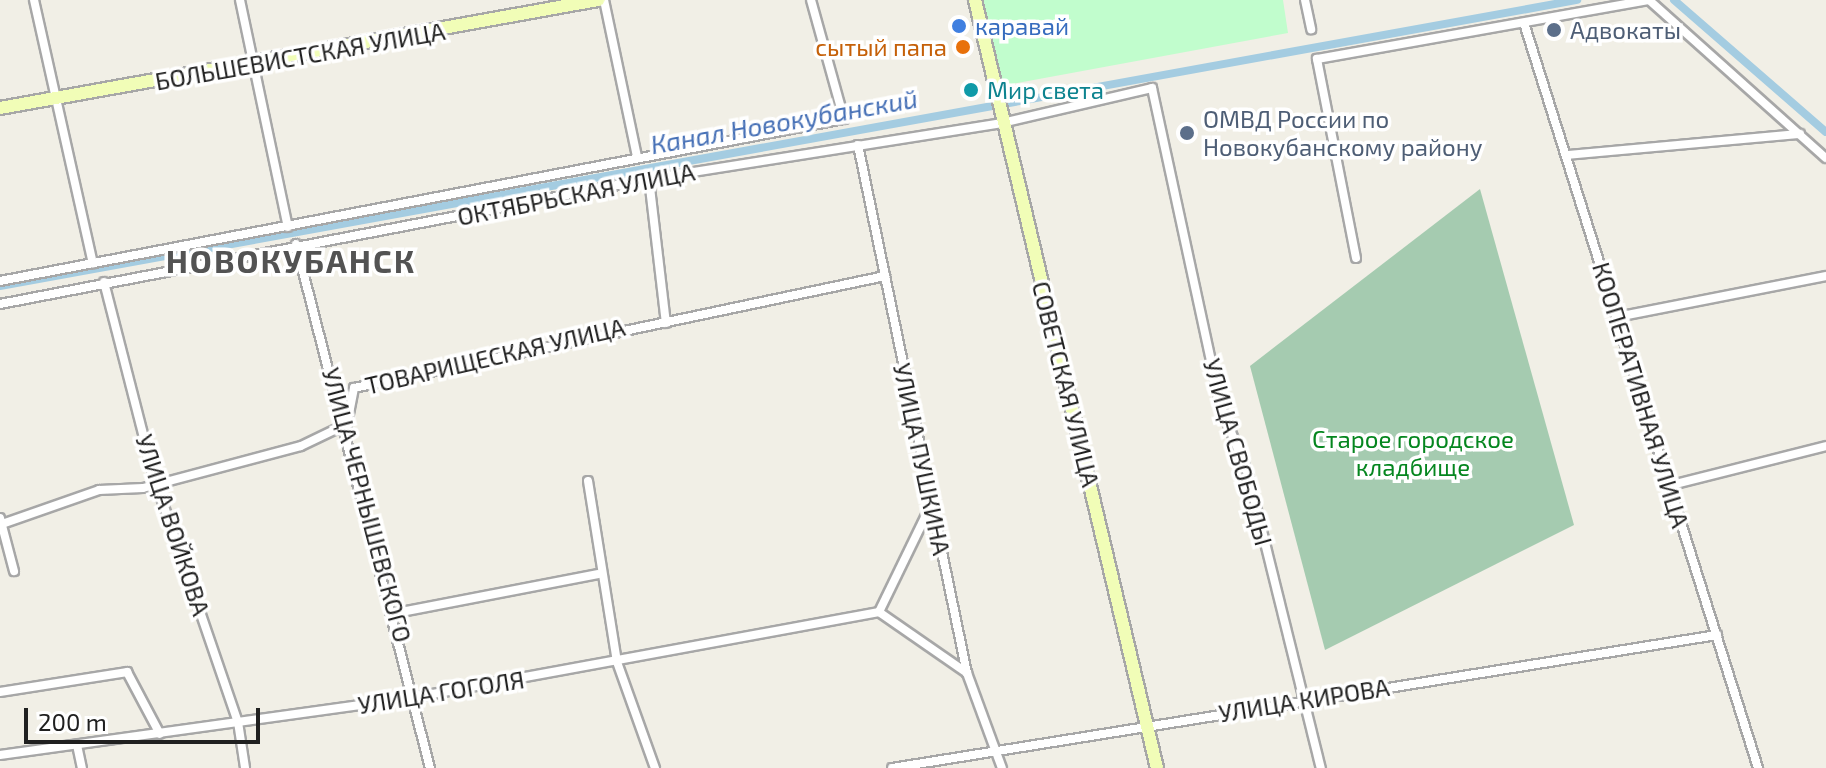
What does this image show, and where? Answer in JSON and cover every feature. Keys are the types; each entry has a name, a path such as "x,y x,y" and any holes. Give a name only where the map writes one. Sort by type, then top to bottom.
{"main road":[{"name":"БОЛЬШЕВИСТСКАЯ УЛИЦА","path":"0,108 257,66 601,0"},
{"name":"СОВЕТСКАЯ УЛИЦА","path":"975,0 1157,768"}],"street":[{"path":"34,0 93,263"},
{"path":"240,0 257,66 288,227"},
{"path":"601,0 637,157"},
{"name":"ОКТЯБРЬСКАЯ УЛИЦА","path":"0,281 844,119 811,0"},
{"path":"1305,0 1311,29"},
{"path":"1356,258 1317,59 1649,0 1826,158"},
{"name":"КООПЕРАТИВНАЯ УЛИЦА","path":"1524,23 1758,768"},
{"name":"ОКТЯБРЬСКАЯ УЛИЦА","path":"0,304 649,179 1002,123 1152,88"},
{"name":"УЛИЦА СВОБОДЫ","path":"1152,88 1221,407 1248,474 1321,768"},
{"path":"1567,155 1800,134"},
{"name":"УЛИЦА ПУШКИНА","path":"858,145 930,507 967,673 1002,768"},
{"path":"649,179 666,323"},
{"name":"УЛИЦА ЧЕРНЫШЕВСКОГО","path":"296,245 396,613 430,768"},
{"name":"ТОВАРИЩЕСКАЯ УЛИЦА","path":"1,521 99,490 301,446 347,424 354,388 640,323 666,323 885,276"},
{"path":"1617,317 1826,276"},
{"name":"УЛИЦА ВОЙКОВА","path":"104,282 155,480 238,722 245,768"},
{"path":"1668,486 1826,446"},
{"path":"588,481 598,574 617,662 655,768"},
{"path":"930,507 879,612 967,673"},
{"path":"1,521 14,571"},
{"path":"396,613 598,574"},
{"name":"УЛИЦА ГОГОЛЯ","path":"0,755 416,697 879,612"},
{"name":"УЛИЦА КИРОВА","path":"892,768 1717,635"},
{"path":"0,692 127,672 160,734"},
{"path":"77,745 82,768"}],"green space":[{"path":"980,0 1283,0 1288,33 1001,86"},
{"name":"Старое городское кладбище","path":"1480,189 1574,525 1325,650 1250,366"}],"waterway":[{"name":"Канал Новокубанский","path":"0,286 1577,0"},
{"name":"Канал Новокубанский","path":"1674,0 1826,132"}],"place":[{"name":"каравай","path":"959,26"},
{"name":"Адвокаты","path":"1554,30"},
{"name":"сытый папа","path":"963,47"},
{"name":"Мир света","path":"971,90"},
{"name":"ОМВД России по Новокубанскому району","path":"1187,133"}],"district":[{"name":"НОВОКУБАНСК","path":"291,260"}]}
